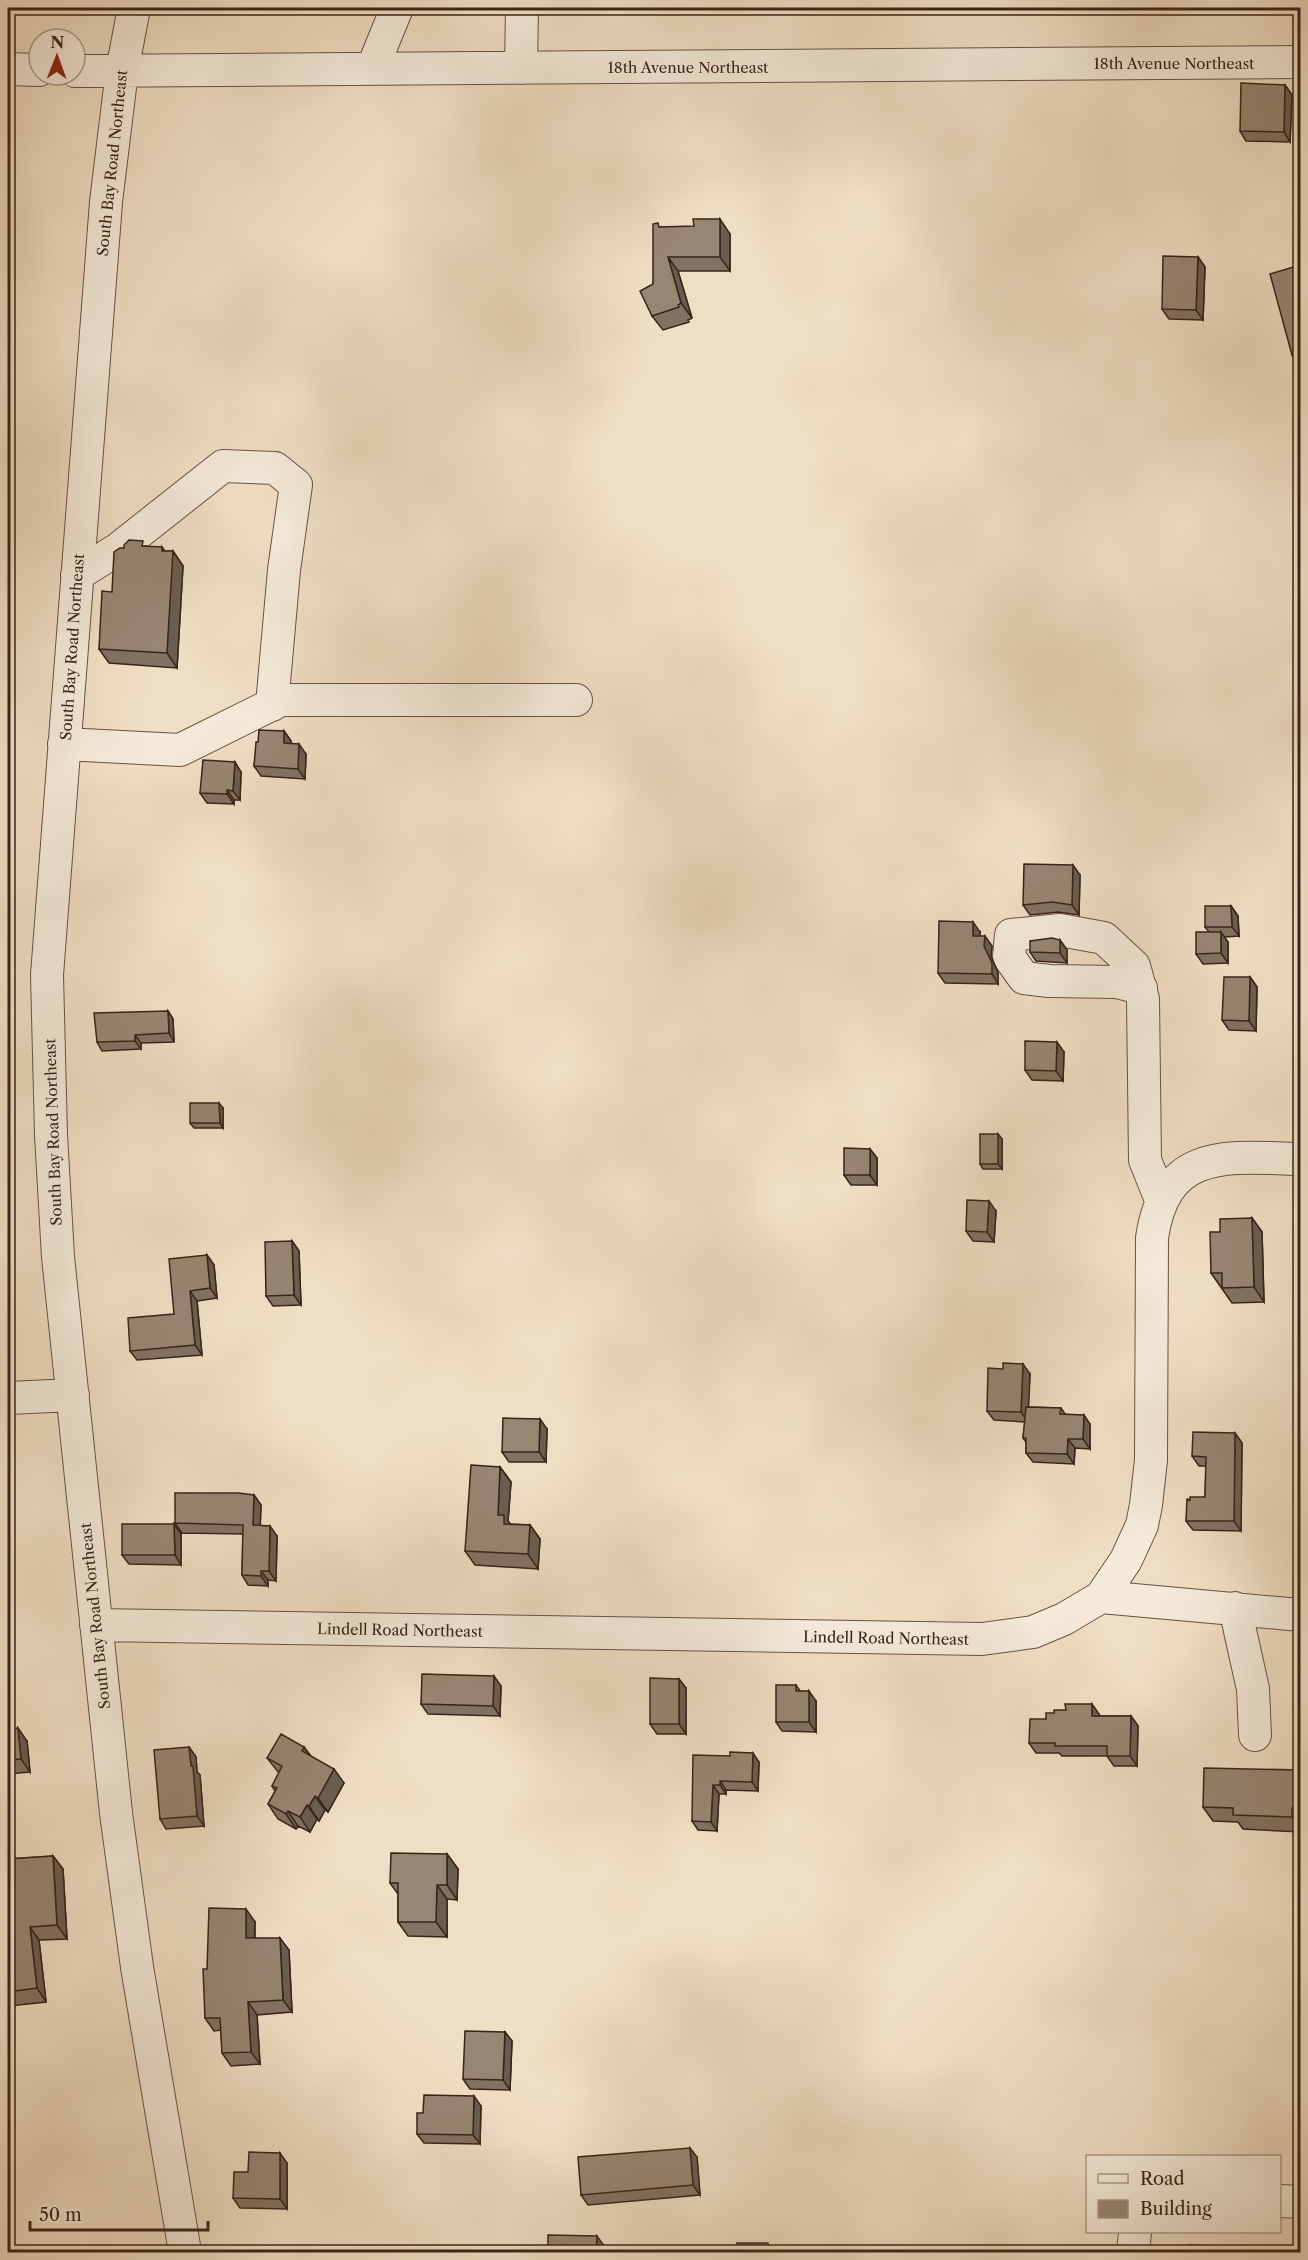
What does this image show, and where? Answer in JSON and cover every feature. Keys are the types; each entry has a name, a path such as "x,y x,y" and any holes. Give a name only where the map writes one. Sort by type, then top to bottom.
{"street":[{"name":"South Bay Road Northeast","path":"134,8 122,71 106,202 47,975 51,1134 58,1247 116,1813 137,1967 185,2253"},
{"path":"372,69 397,8"},
{"path":"520,68 522,8"},
{"name":"18th Avenue Northeast","path":"87,71 1300,62"},
{"path":"8,69 27,70"},
{"path":"77,575 118,549 223,466 275,468 296,485 284,570 272,705"},
{"path":"64,744 180,750 281,700 576,700"},
{"path":"1140,988 1143,999 1145,1160 1161,1200"},
{"name":"Lindell Road Northeast","path":"96,1625 982,1639 1033,1632 1064,1619 1101,1596 1126,1560 1142,1525 1150,1460 1152,1238 1161,1200 1170,1186 1181,1176 1193,1168 1217,1159 1300,1159"},
{"path":"8,1398 73,1395"},
{"path":"1101,1596 1300,1614"},
{"path":"1236,1608 1253,1689 1255,1735"},
{"path":"1281,2201 1300,2202"},
{"path":"1133,2253 1135,2233"}],"building":[{"path":"1241,83 1285,85 1284,132 1240,131"},
{"path":"693,219 720,219 720,257 668,257 681,303 679,307 652,316 640,291 653,284 653,224 658,223 659,227 694,226"},
{"path":"1163,256 1198,257 1196,310 1162,309"},
{"path":"1300,265 1300,353 1292,355 1270,274"},
{"path":"129,540 143,541 142,546 162,547 162,551 173,551 167,653 99,649 102,591 112,592 114,552 124,548"},
{"path":"259,730 284,731 284,743 299,744 298,769 254,766"},
{"path":"203,760 235,762 233,791 227,790 227,794 200,793"},
{"path":"1024,864 1073,865 1072,905 1052,902 1023,905"},
{"path":"1205,906 1231,906 1232,927 1205,927"},
{"path":"939,921 973,922 973,936 985,936 984,946 992,963 992,974 938,973"},
{"path":"1196,932 1221,932 1221,953 1196,954"},
{"path":"1052,938 1060,940 1060,953 1030,952 1030,941"},
{"path":"1224,977 1250,977 1249,1021 1222,1020"},
{"path":"168,1011 169,1033 135,1035 135,1041 97,1042 94,1013"},
{"path":"1025,1041 1057,1042 1056,1071 1025,1070"},
{"path":"190,1103 219,1103 220,1123 190,1123"},
{"path":"980,1134 998,1134 998,1164 980,1164"},
{"path":"844,1148 870,1149 870,1175 844,1175"},
{"path":"967,1200 989,1201 987,1232 966,1231"},
{"path":"1252,1218 1254,1287 1222,1288 1222,1273 1211,1273 1210,1232 1220,1232 1220,1219"},
{"path":"292,1241 294,1295 266,1296 265,1242"},
{"path":"207,1255 210,1288 190,1291 195,1345 130,1351 128,1318 174,1314 169,1259"},
{"path":"1003,1363 1023,1364 1021,1412 987,1411 988,1368 1003,1369"},
{"path":"1026,1407 1061,1408 1060,1414 1084,1415 1083,1439 1068,1439 1067,1454 1026,1453 1026,1438 1023,1438"},
{"path":"503,1418 540,1419 539,1452 502,1452"},
{"path":"1193,1432 1235,1433 1234,1521 1186,1521 1187,1499 1205,1497 1206,1457 1192,1456"},
{"path":"471,1465 500,1467 498,1515 504,1515 504,1524 530,1525 528,1554 465,1551"},
{"path":"175,1493 254,1495 253,1525 270,1526 269,1571 261,1571 261,1576 242,1575 243,1525 175,1523"},
{"path":"122,1524 174,1524 175,1555 122,1555"},
{"path":"422,1674 494,1676 493,1706 421,1704"},
{"path":"650,1678 679,1679 679,1724 650,1724"},
{"path":"776,1685 796,1685 796,1691 809,1691 809,1722 776,1722"},
{"path":"1065,1704 1092,1704 1092,1716 1131,1716 1130,1756 1107,1756 1107,1746 1055,1746 1055,1743 1029,1743 1030,1719 1046,1719 1046,1713 1066,1710"},
{"path":"18,1728 21,1759 8,1760 8,1729"},
{"path":"281,1734 304,1747 302,1751 334,1769 318,1798 315,1796 300,1817 288,1811 286,1814 268,1804 277,1788 272,1786 282,1766 267,1758"},
{"path":"189,1747 197,1816 160,1819 154,1750"},
{"path":"730,1752 753,1753 752,1782 720,1781 720,1785 713,1785 711,1822 692,1821 693,1755 730,1756"},
{"path":"1204,1768 1300,1770 1300,1808 1292,1808 1292,1817 1233,1815 1233,1808 1203,1807"},
{"path":"391,1853 447,1854 447,1885 437,1885 436,1922 398,1922 398,1883 390,1883"},
{"path":"53,1856 57,1925 30,1927 37,1988 8,1992 8,1859"},
{"path":"209,1908 246,1909 246,1938 280,1938 283,2000 248,2002 251,2052 222,2053 220,2018 205,2018 203,1969 207,1969"},
{"path":"465,2031 505,2032 503,2080 463,2079"},
{"path":"424,2095 474,2096 473,2135 417,2134 417,2113 423,2113"},
{"path":"690,2148 693,2185 581,2195 578,2157"},
{"path":"249,2152 280,2153 280,2199 233,2198 234,2172 248,2172"},
{"path":"548,2235 597,2236 596,2253 548,2253"},
{"path":"737,2243 768,2243 768,2247 854,2248 854,2253 737,2253"},
{"path":"1187,2245 1224,2246 1224,2253 1187,2253"}]}
